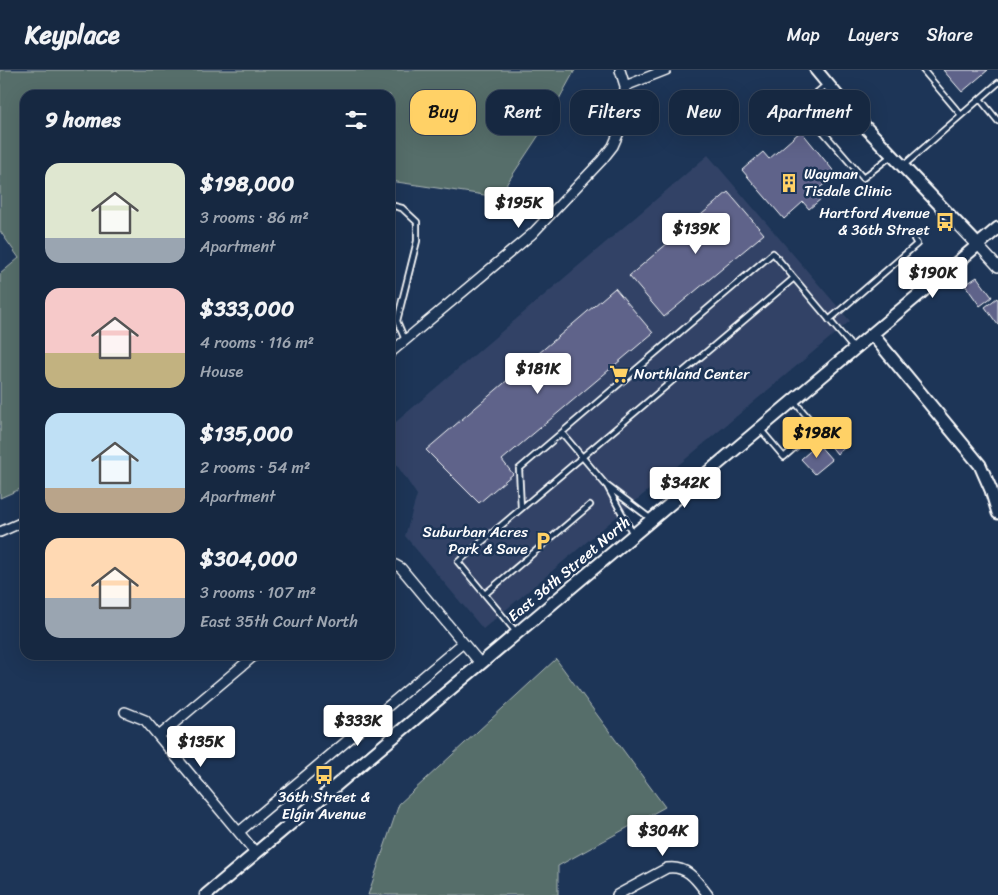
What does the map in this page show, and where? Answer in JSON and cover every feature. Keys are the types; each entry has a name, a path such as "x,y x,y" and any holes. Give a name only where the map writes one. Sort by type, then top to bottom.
{"main road":[{"path":"816,70 892,156 978,245"},
{"name":"East 36th Street North","path":"206,895 998,228"},
{"path":"872,334 980,466 991,490 998,513"}],"street":[{"path":"395,348 532,234 602,160 613,146 624,114 625,86 620,70"},
{"path":"625,86 666,70"},
{"path":"978,245 998,267"},
{"path":"0,532 20,523"},
{"path":"395,565 401,568 480,663"},
{"path":"239,832 463,643"},
{"path":"159,736 248,660"},
{"path":"125,712 145,720 256,853"},
{"path":"617,895 667,868 676,867 684,869 692,875 708,895"}],"lane":[{"path":"923,70 961,115"},
{"path":"903,166 998,83"},
{"path":"827,84 801,106 863,178 892,156"},
{"path":"980,99 998,121"},
{"path":"395,206 402,208 417,222 417,241 396,321 404,340"},
{"path":"829,320 917,244 914,239"},
{"path":"521,508 519,469 773,253 854,350"},
{"path":"517,633 458,562 794,278"},
{"path":"760,429 784,457 817,428 793,400"},
{"path":"562,433 606,485 634,535"},
{"path":"606,485 652,520"},
{"path":"485,594 590,505"}],"shaded area":[{"name":"Northland Center","path":"708,155 850,321 483,629 405,536 417,495 395,462 395,423"}],"green space":[{"path":"0,70 575,70 560,97 560,90 486,90 486,135 539,135 498,197 395,182 395,90 20,90 20,489 0,498 0,274 19,258 0,231"},
{"path":"556,659 665,807 558,866 558,895 368,895 399,804"}],"building":[{"path":"943,70 988,70 962,92"},
{"name":"Wayman Tisdale Clinic","path":"796,135 804,135 836,174 815,192 821,199 809,209 803,202 784,219 742,170 763,152 769,159"},
{"path":"728,192 764,234 664,317 629,276"},
{"path":"977,277 992,297 980,306 965,285"},
{"path":"615,288 653,333 502,460 513,474 479,503 426,450"},
{"path":"997,298 998,300 998,325 985,307"},
{"path":"796,421 804,429 796,436 789,428"},
{"path":"836,432 847,446 837,454 826,440"},
{"path":"818,444 832,460 815,474 801,459"}],"place":[{"name":"Wayman Tisdale Clinic","path":"789,183"},
{"name":"Hartford Avenue & 36th Street","path":"945,222"},
{"name":"Northland Center","path":"619,374"},
{"name":"Suburban Acres Park & Save","path":"543,541"},
{"name":"36th Street & Elgin Avenue","path":"324,775"}]}
